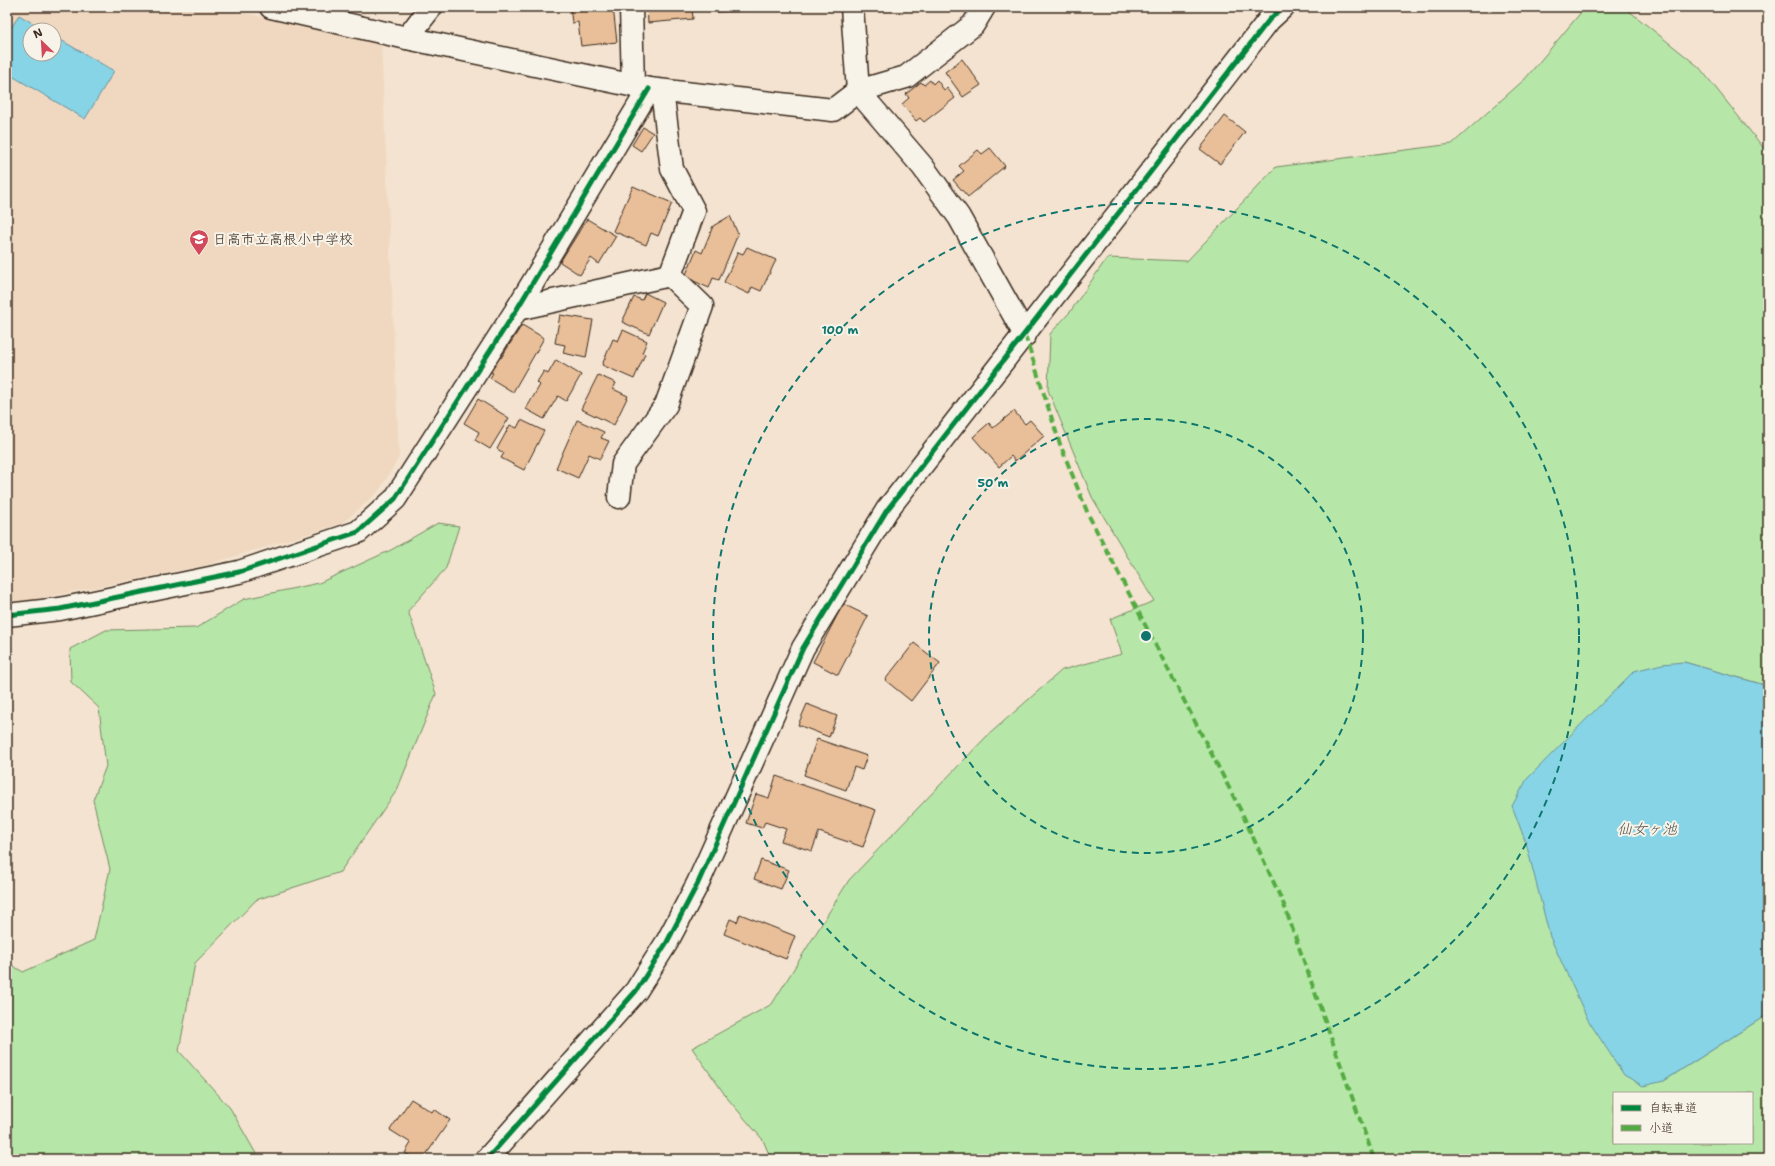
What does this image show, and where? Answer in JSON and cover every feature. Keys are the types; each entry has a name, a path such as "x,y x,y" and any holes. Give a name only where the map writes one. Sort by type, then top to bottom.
{"street":[{"path":"271,7 407,38 648,89 833,110 858,91 906,77 973,25 984,7"},
{"path":"407,38 431,7"},
{"path":"631,7 648,89 672,169 694,211 670,275"},
{"path":"852,7 858,91 923,167 959,218 1025,335"},
{"path":"487,1159 636,991 668,942 698,883 803,648 887,510 1025,335 1269,20 1283,7"},
{"path":"7,615 60,609 239,572 358,532 395,499 517,309 648,89"},
{"path":"517,309 670,275"},
{"path":"619,497 623,464 666,406 702,306 670,275"}],"shaded area":[{"name":"日高市立高根小中学校","path":"7,7 214,7 381,41 399,457 379,491 343,523 207,565 32,600 7,602"}],"green space":[{"path":"1589,7 1624,7 1699,67 1766,151 1768,148 1768,686 1684,662 1513,806 1526,843 1664,1081 1768,1014 1768,1159 771,1159 763,1140 728,1099 692,1048 772,1004 849,880 986,737 1062,670 1122,654 1110,619 1154,601 1092,497 1048,390 1050,334 1070,312 1107,258 1187,261 1276,167 1452,144 1525,79 1583,10"},
{"path":"438,523 459,526 446,568 408,611 436,694 397,790 340,872 256,900 195,963 179,1051 230,1108 259,1159 7,1159 7,962 23,972 94,940 110,869 93,800 106,766 99,708 71,682 70,649 106,630 196,628 244,599 319,583 391,550"}],"water":[{"path":"19,15 31,22 22,22 22,62 62,62 62,41 114,71 85,119 7,73 7,35"},
{"name":"仙女ヶ池","path":"1684,662 1768,686 1768,1014 1664,1081 1643,1086 1624,1075 1588,1020 1550,937 1526,843 1512,806 1527,779 1634,671 1662,664"}],"building":[{"path":"570,7 613,7 617,42 581,46 578,22 572,23"},
{"path":"647,7 692,7 693,19 648,23"},
{"path":"716,7 758,7 759,10 716,12"},
{"path":"962,59 981,85 963,97 945,72"},
{"path":"930,80 933,84 937,80 944,90 947,88 955,98 924,122 920,118 916,121 902,104 909,98 906,94 921,82 924,85"},
{"path":"1225,116 1245,132 1220,164 1200,149"},
{"path":"643,127 653,133 641,151 632,145"},
{"path":"990,148 1005,166 968,197 953,180 964,171 959,166 978,150 982,154"},
{"path":"633,186 672,203 658,236 651,233 646,245 613,231"},
{"path":"730,216 738,234 719,280 713,278 709,288 685,277 696,250 702,253 713,226"},
{"path":"587,219 616,236 599,264 591,258 580,275 560,262"},
{"path":"747,247 776,260 761,291 752,287 749,294 724,282 738,252 743,254"},
{"path":"645,293 663,302 649,334 622,322 634,297 642,300"},
{"path":"560,315 593,320 586,358 563,353 565,345 555,343"},
{"path":"522,325 544,338 513,392 490,378 493,373 488,371 497,355 501,358"},
{"path":"623,330 647,341 642,353 645,354 634,379 602,365 613,339 618,341"},
{"path":"556,360 581,375 566,401 558,396 544,419 526,409 540,385 537,382 544,371 548,374"},
{"path":"598,375 616,383 613,389 628,396 614,425 581,409"},
{"path":"478,399 509,418 490,449 475,440 479,432 464,423"},
{"path":"1014,411 1025,424 1030,420 1044,436 1015,461 1011,456 999,467 973,437 989,423 993,428"},
{"path":"521,420 544,431 524,470 501,458 504,453 497,449 510,425 517,428"},
{"path":"577,420 604,432 601,438 609,441 600,459 589,454 578,478 556,468"},
{"path":"843,604 868,616 838,675 813,662"},
{"path":"914,643 940,663 911,701 885,680"},
{"path":"807,704 837,716 829,737 798,725"},
{"path":"817,739 867,756 862,770 854,767 846,790 804,775"},
{"path":"776,776 876,810 863,847 819,832 812,851 781,841 786,829 765,822 762,828 746,823 756,794 769,798"},
{"path":"761,860 789,870 781,889 754,879"},
{"path":"740,914 795,936 786,959 724,934 730,919 737,922"},
{"path":"411,1099 432,1112 434,1109 450,1120 423,1159 415,1159 405,1153 411,1143 390,1130"}],"marked path":[{"path":"1025,335 1060,444 1088,514 1241,811 1284,905 1374,1159"}],"cycle path":[{"path":"487,1159 636,991 667,942 698,883 803,648 887,510 1269,20 1283,7"},
{"path":"7,615 60,609 239,572 358,532 395,499 517,309 649,89"}],"place":[{"name":"日高市立高根小中学校","path":"199,256"}]}
